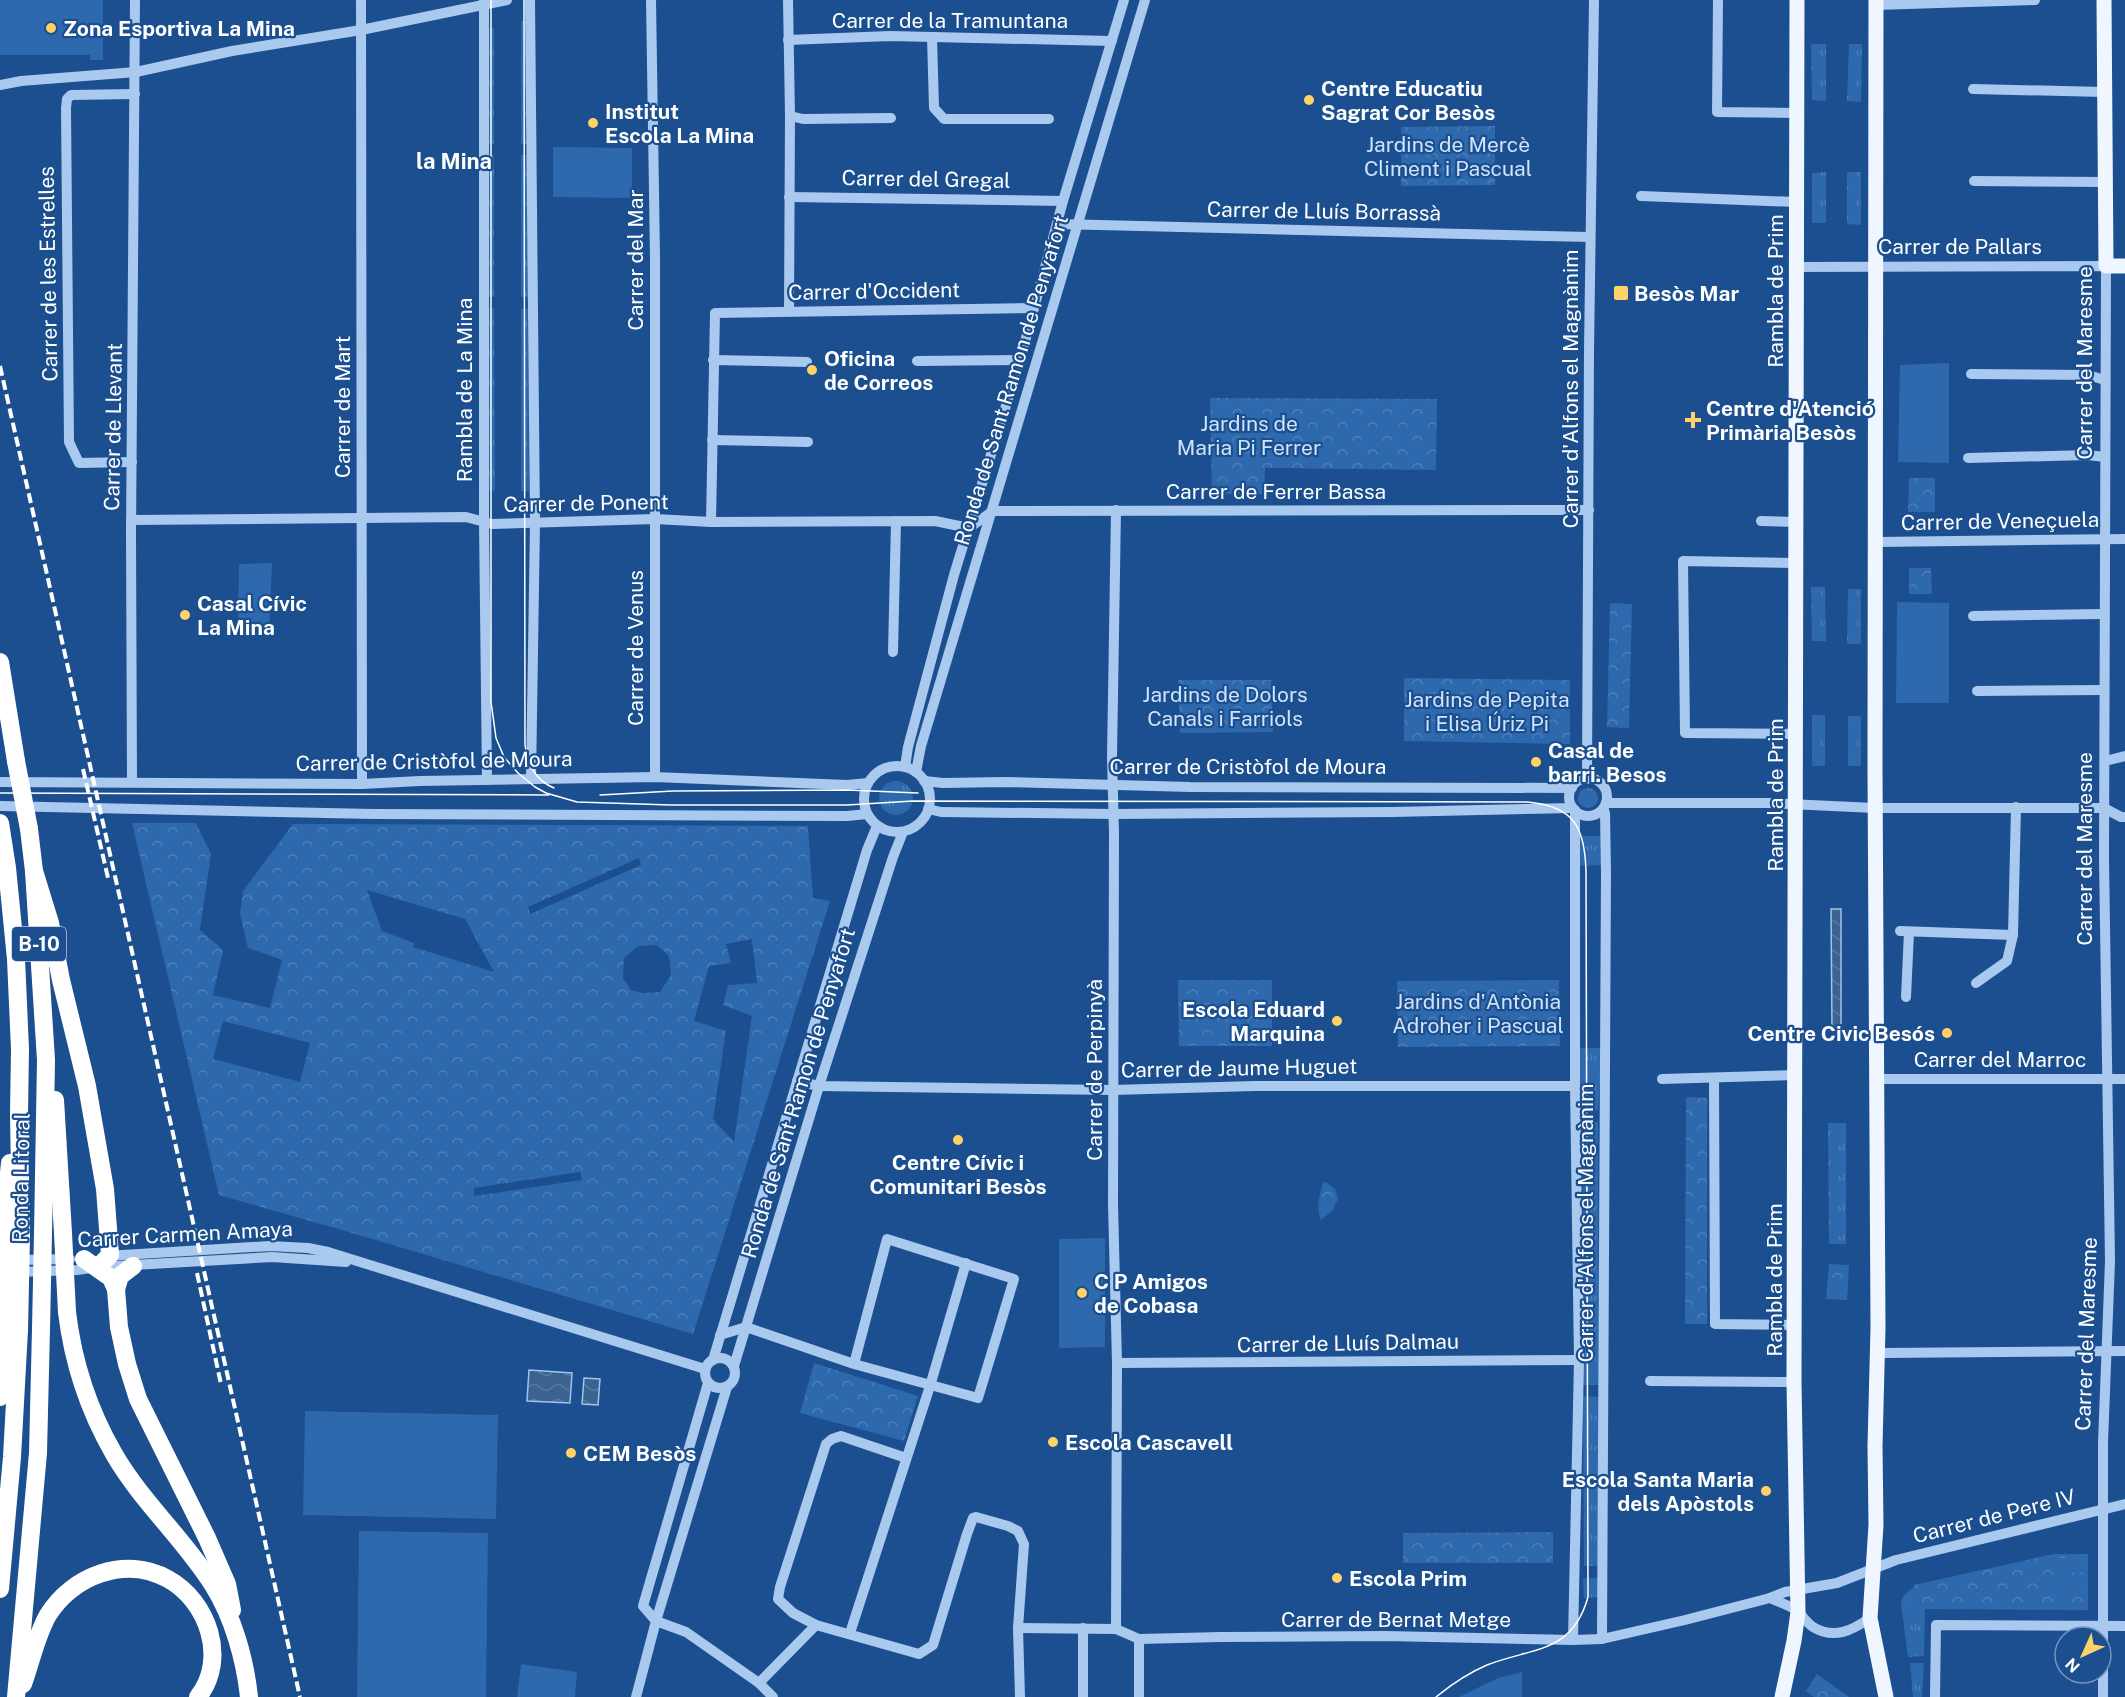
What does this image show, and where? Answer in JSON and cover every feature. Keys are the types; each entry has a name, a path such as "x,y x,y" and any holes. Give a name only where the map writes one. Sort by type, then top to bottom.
{"highway":[{"name":"Ronda Litoral","path":"0,662 29,829 34,871 46,1060 38,1452 26,1657"},
{"name":"Ronda Litoral","path":"0,826 16,959 20,1049 12,1334 12,1457 0,1589"},
{"path":"34,871 50,923 68,1012 87,1086 105,1189 97,1260 111,1278 116,1289 119,1327 127,1365 138,1399 207,1538 227,1584 233,1627 249,1697"},
{"path":"46,1060 55,1099 67,1312 80,1377 92,1410 115,1455 213,1586 233,1627"},
{"path":"116,1289 120,1276 133,1266"},
{"path":"0,1397 12,1334"},
{"path":"17,1697 26,1657 48,1615 70,1589 108,1572 126,1569 153,1573 168,1579 186,1593 200,1611 207,1624 213,1652 207,1682 198,1697"}],"main road":[{"name":"Rambla de Prim","path":"1782,1697 1798,1612 1794,1382 1796,1325 1797,0"},
{"name":"Carrer del Maresme","path":"2104,0 2106,266"},
{"path":"1876,3 1877,1351 1876,1525 1870,1618 1886,1697"},
{"name":"Carrer de Pallars","path":"2106,266 2125,266"}],"street":[{"name":"Carrer de Llevant","path":"132,782 131,520 135,0"},
{"name":"Carrer de Mart","path":"361,0 362,784"},
{"path":"0,85 21,81 136,72 232,51 361,30 484,2 507,0"},
{"path":"530,0 535,522 531,779"},
{"name":"Carrer del Mar","path":"651,0 655,257 655,519"},
{"path":"788,0 789,311"},
{"name":"Ronda de Sant Ramon de Penyafort","path":"905,767 908,747 948,597 985,469 1020,360 1063,201 1124,0"},
{"name":"Ronda de Sant Ramon de Penyafort","path":"920,776 921,746 1145,0"},
{"name":"Carrer d'Alfons el Magnànim","path":"1587,779 1590,237 1594,0"},
{"path":"1718,0 1717,112 1797,113"},
{"path":"1876,3 2035,0"},
{"name":"Rambla de La Mina","path":"484,2 484,522 487,780"},
{"path":"932,37 934,108 944,119 1049,119"},
{"name":"Carrer de la Tramuntana","path":"788,40 932,37 1112,41"},
{"path":"1973,88 2104,92"},
{"name":"Carrer de les Estrelles","path":"132,462 79,463 69,442 66,108 67,99 71,96 135,94"},
{"path":"790,116 803,119 891,118"},
{"path":"1974,181 2105,182"},
{"path":"1641,196 1796,202"},
{"name":"Carrer del Gregal","path":"789,197 1063,201"},
{"name":"Carrer de Lluís Borrassà","path":"1058,224 1590,237"},
{"name":"Carrer de Pallars","path":"1796,267 2106,266"},
{"name":"Carrer del Maresme","path":"2103,1625 2103,1443 2110,1261 2103,690 2106,266"},
{"name":"Carrer d'Occident","path":"713,360 715,313 1034,308"},
{"path":"711,522 713,360 807,362"},
{"path":"917,361 1020,360"},
{"path":"1971,374 2088,375 2105,380"},
{"path":"712,440 808,442"},
{"path":"1968,458 2088,455 2105,457"},
{"name":"Carrer de Perpinyà","path":"1116,510 1112,786 1112,1090 1117,1363 1116,1629"},
{"name":"Carrer de Ferrer Bassa","path":"993,511 1588,510"},
{"path":"969,528 993,511"},
{"name":"Carrer de Ponent","path":"131,520 466,518 492,524 655,519 711,522 935,521 969,528"},
{"name":"Carrer de Venus","path":"655,519 655,777"},
{"path":"893,651 896,521"},
{"path":"1761,521 1796,522"},
{"name":"Carrer de Veneçuela","path":"1876,542 2125,539"},
{"path":"1796,563 1683,561 1685,733 1796,734"},
{"path":"1972,616 2104,614"},
{"path":"1977,691 2103,690"},
{"path":"2105,761 2125,756"},
{"path":"893,766 905,767 920,776 928,788 928,809 924,818 916,826 903,832 889,831 877,826 867,814 864,805 864,794 873,776 882,769 893,766"},
{"name":"Carrer de Cristòfol de Moura","path":"920,776 943,783 1572,788"},
{"name":"Carrer de Cristòfol de Moura","path":"0,783 362,784 655,777 847,785 868,783"},
{"path":"928,809 941,812 1113,814 1574,809 1586,816 1598,813 1605,806 1604,786 1599,782 1581,780 1572,788 1570,798 1574,809"},
{"path":"0,806 374,814 847,816 867,814"},
{"path":"1605,806 2104,808 2125,817"},
{"name":"Carrer d'Alfons el Magnànim","path":"1602,1639 1605,806"},
{"path":"1976,983 2007,961 2013,935 2016,807"},
{"name":"Carrer d'Alfons el Magnànim","path":"1573,1640 1579,1360 1574,809"},
{"name":"Ronda de Sant Ramon de Penyafort","path":"709,1364 720,1335 867,850 877,826"},
{"name":"Ronda de Sant Ramon de Penyafort","path":"734,1366 819,1086 903,832"},
{"path":"1906,997 1905,932 2013,935"},
{"path":"1662,1079 1796,1075"},
{"path":"1714,1078 1715,1324 1796,1325"},
{"name":"Carrer del Marroc","path":"1876,1079 2125,1079"},
{"name":"Carrer de Jaume Huguet","path":"796,1085 1112,1090 1255,1086 1575,1086"},
{"path":"720,1335 746,1327 854,1364 978,1398 1014,1279 887,1239 854,1364"},
{"name":"Carrer Carmen Amaya","path":"0,1260 97,1260 289,1247 328,1252 709,1364"},
{"name":"Carrer Carmen Amaya","path":"0,1273 77,1270 97,1260 133,1266 272,1257 370,1264"},
{"path":"850,1633 930,1386 966,1263"},
{"path":"1877,1351 1882,1353 2125,1351"},
{"path":"637,1692 656,1621 727,1387 735,1376 734,1366 727,1360 709,1364 706,1378 708,1383 643,1606 656,1621 686,1632 759,1683 773,1697"},
{"name":"Carrer de Lluís Dalmau","path":"1117,1363 1579,1360"},
{"path":"1650,1381 1794,1382"},
{"path":"708,1383 715,1388 727,1387"},
{"path":"906,1458 841,1436 825,1444 778,1599 794,1613 816,1625 919,1654 933,1645 974,1518 1008,1526 1017,1531 1024,1544 1018,1628 1020,1697"},
{"name":"Carrer de Pere IV","path":"1873,1569 1896,1560 2125,1504"},
{"path":"1797,1589 1837,1583 1873,1569"},
{"name":"Carrer de Bernat Metge","path":"1018,1628 1116,1629 1139,1639 1399,1636 1602,1639 1685,1620 1797,1589"},
{"path":"1770,1598 1798,1612 1815,1628 1829,1633 1856,1628 1870,1618"},
{"path":"759,1683 816,1625"},
{"path":"1935,1697 1936,1625 2053,1625"},
{"path":"1083,1628 1083,1697"},
{"path":"1139,1639 1139,1697"}],"green space":[{"name":"Zona Esportiva La Mina","path":"0,0 103,0 103,60 90,60 90,55 0,55"},
{"path":"521,21 528,21 528,144 521,144"},
{"path":"494,27 494,144 488,143 488,29"},
{"path":"1811,44 1826,44 1826,101 1812,100"},
{"path":"1849,44 1862,44 1861,102 1847,101"},
{"name":"Jardins de Mercè Climent i Pascual","path":"1495,126 1495,185 1401,186 1401,127"},
{"path":"553,147 632,148 632,198 553,197"},
{"path":"487,155 494,155 494,297 487,297"},
{"path":"521,155 528,155 528,297 521,297"},
{"path":"1826,172 1826,223 1812,223 1812,173"},
{"path":"1847,172 1861,172 1861,225 1847,224"},
{"path":"487,308 494,308 495,490 488,491"},
{"path":"521,309 528,309 529,491 521,491"},
{"path":"1949,363 1949,463 1898,462 1900,365"},
{"name":"Jardins de Maria Pi Ferrer","path":"1210,398 1437,399 1436,470 1265,468 1264,494 1212,494"},
{"path":"1909,478 1935,478 1935,512 1908,512"},
{"path":"272,563 269,635 238,634 239,564"},
{"path":"1909,568 1931,568 1932,594 1909,594"},
{"path":"1811,587 1825,587 1826,641 1812,641"},
{"path":"1848,589 1861,589 1861,644 1847,644"},
{"path":"1897,602 1949,603 1949,703 1896,703"},
{"path":"1610,603 1632,604 1629,728 1607,727"},
{"name":"Jardins de Pepita i Elisa Úriz Pi","path":"1404,678 1570,680 1570,744 1404,741"},
{"name":"Jardins de Dolors Canals i Farriols","path":"1178,680 1271,680 1273,732 1180,733"},
{"path":"1812,715 1825,715 1825,766 1812,766"},
{"path":"1848,716 1861,716 1861,766 1848,766"},
{"path":"896,781 908,786 913,798 908,810 896,815 884,810 879,798 884,786"},
{"path":"1588,788 1595,791 1598,798 1595,805 1588,808 1581,805 1578,798 1581,791"},
{"path":"132,823 196,823 211,854 200,930 223,950 213,995 270,1008 282,960 248,948 240,914 243,891 293,824 808,826 813,898 830,901 693,1334 219,1195","holes":["639,858 641,865 530,914 528,907","367,890 465,919 494,972 413,947 414,943 382,931","752,939 757,983 728,985 723,1005 752,1016 734,1142 713,1119 726,1031 694,1021 709,966 731,963 726,944","657,945 669,956 671,975 660,992 643,993 631,990 623,978 624,958 638,946","223,1021 310,1043 300,1082 213,1059","580,1172 582,1180 474,1196 474,1188"]},
{"path":"1578,836 1601,836 1601,865 1578,866"},
{"path":"1178,980 1272,980 1272,1046 1179,1046"},
{"name":"Jardins d'Antònia Adroher i Pascual","path":"1559,980 1560,1046 1398,1047 1397,981"},
{"path":"1578,1048 1602,1048 1598,1110 1582,1109"},
{"path":"1686,1097 1707,1098 1707,1324 1685,1324"},
{"path":"1583,1122 1598,1122 1599,1385 1583,1385"},
{"path":"1828,1123 1846,1123 1846,1244 1829,1244"},
{"path":"1326,1182 1335,1189 1338,1199 1332,1211 1321,1220 1320,1192 1323,1183"},
{"name":"C P Amigos de Cobasa","path":"1105,1238 1105,1347 1059,1348 1059,1239"},
{"path":"1829,1264 1849,1265 1847,1300 1826,1299"},
{"path":"814,1363 918,1396 904,1441 800,1413"},
{"path":"1583,1396 1598,1397 1599,1566 1584,1566"},
{"path":"305,1411 498,1415 496,1519 303,1515"},
{"path":"359,1531 488,1533 486,1697 357,1697"},
{"path":"1553,1532 1553,1563 1403,1563 1403,1533"},
{"path":"2054,1554 2088,1554 2088,1610 1919,1609 1914,1606 1910,1596 1914,1585"},
{"path":"2055,1558 2084,1558 2083,1572 2056,1573"},
{"path":"2056,1576 2084,1576 2084,1591 2056,1591"},
{"path":"1583,1578 1599,1578 1599,1597 1584,1598"},
{"path":"1949,1578 1925,1606 1924,1656 1908,1657 1901,1603 1903,1597 1920,1585"},
{"path":"1910,1663 1924,1663 1922,1697 1913,1697"},
{"path":"521,1664 577,1672 575,1697 517,1697"},
{"path":"1522,1672 1522,1697 1459,1697 1498,1678"},
{"path":"1817,1674 1849,1697 1814,1697 1806,1691"}],"water":[{"path":"1831,909 1841,909 1841,1031 1832,1031"},
{"path":"529,1370 572,1373 570,1403 527,1401"},
{"path":"584,1378 600,1379 598,1405 582,1404"}],"tram line":[{"path":"491,0 491,702 496,738 504,757 535,787 546,793 577,802 671,805 847,805 913,801 1527,802 1556,808 1574,822 1583,843 1586,872 1588,1597 1581,1616 1561,1639 1549,1646 1480,1668 1460,1679 1436,1697"},
{"path":"524,0 525,745 528,759 537,776 554,788"},
{"path":"600,795 673,791 847,790 918,793"},
{"path":"0,793 549,795"}],"railway":[{"path":"0,366 300,1697"},
{"path":"83,769 108,878"},
{"path":"197,1273 221,1384"}],"place":[{"name":"Zona Esportiva La Mina","path":"51,28"},
{"name":"Centre Educatiu Sagrat Cor Besòs","path":"1309,100"},
{"name":"Institut Escola La Mina","path":"593,123"},
{"name":"Besòs Mar","path":"1621,293"},
{"name":"Oficina de Correos","path":"812,370"},
{"name":"Centre d'Atenció Primària Besòs","path":"1693,420"},
{"name":"Casal Cívic La Mina","path":"185,615"},
{"name":"Casal de barri. Besos","path":"1536,762"},
{"name":"Escola Eduard Marquina","path":"1337,1021"},
{"name":"Centre Civic Besós","path":"1947,1033"},
{"name":"Centre Cívic i Comunitari Besòs","path":"958,1140"},
{"name":"C P Amigos de Cobasa","path":"1082,1293"},
{"name":"Escola Cascavell","path":"1053,1442"},
{"name":"CEM Besòs","path":"571,1453"},
{"name":"Escola Santa Maria dels Apòstols","path":"1766,1491"},
{"name":"Escola Prim","path":"1337,1578"}],"district":[{"name":"la Mina","path":"454,161"}]}
